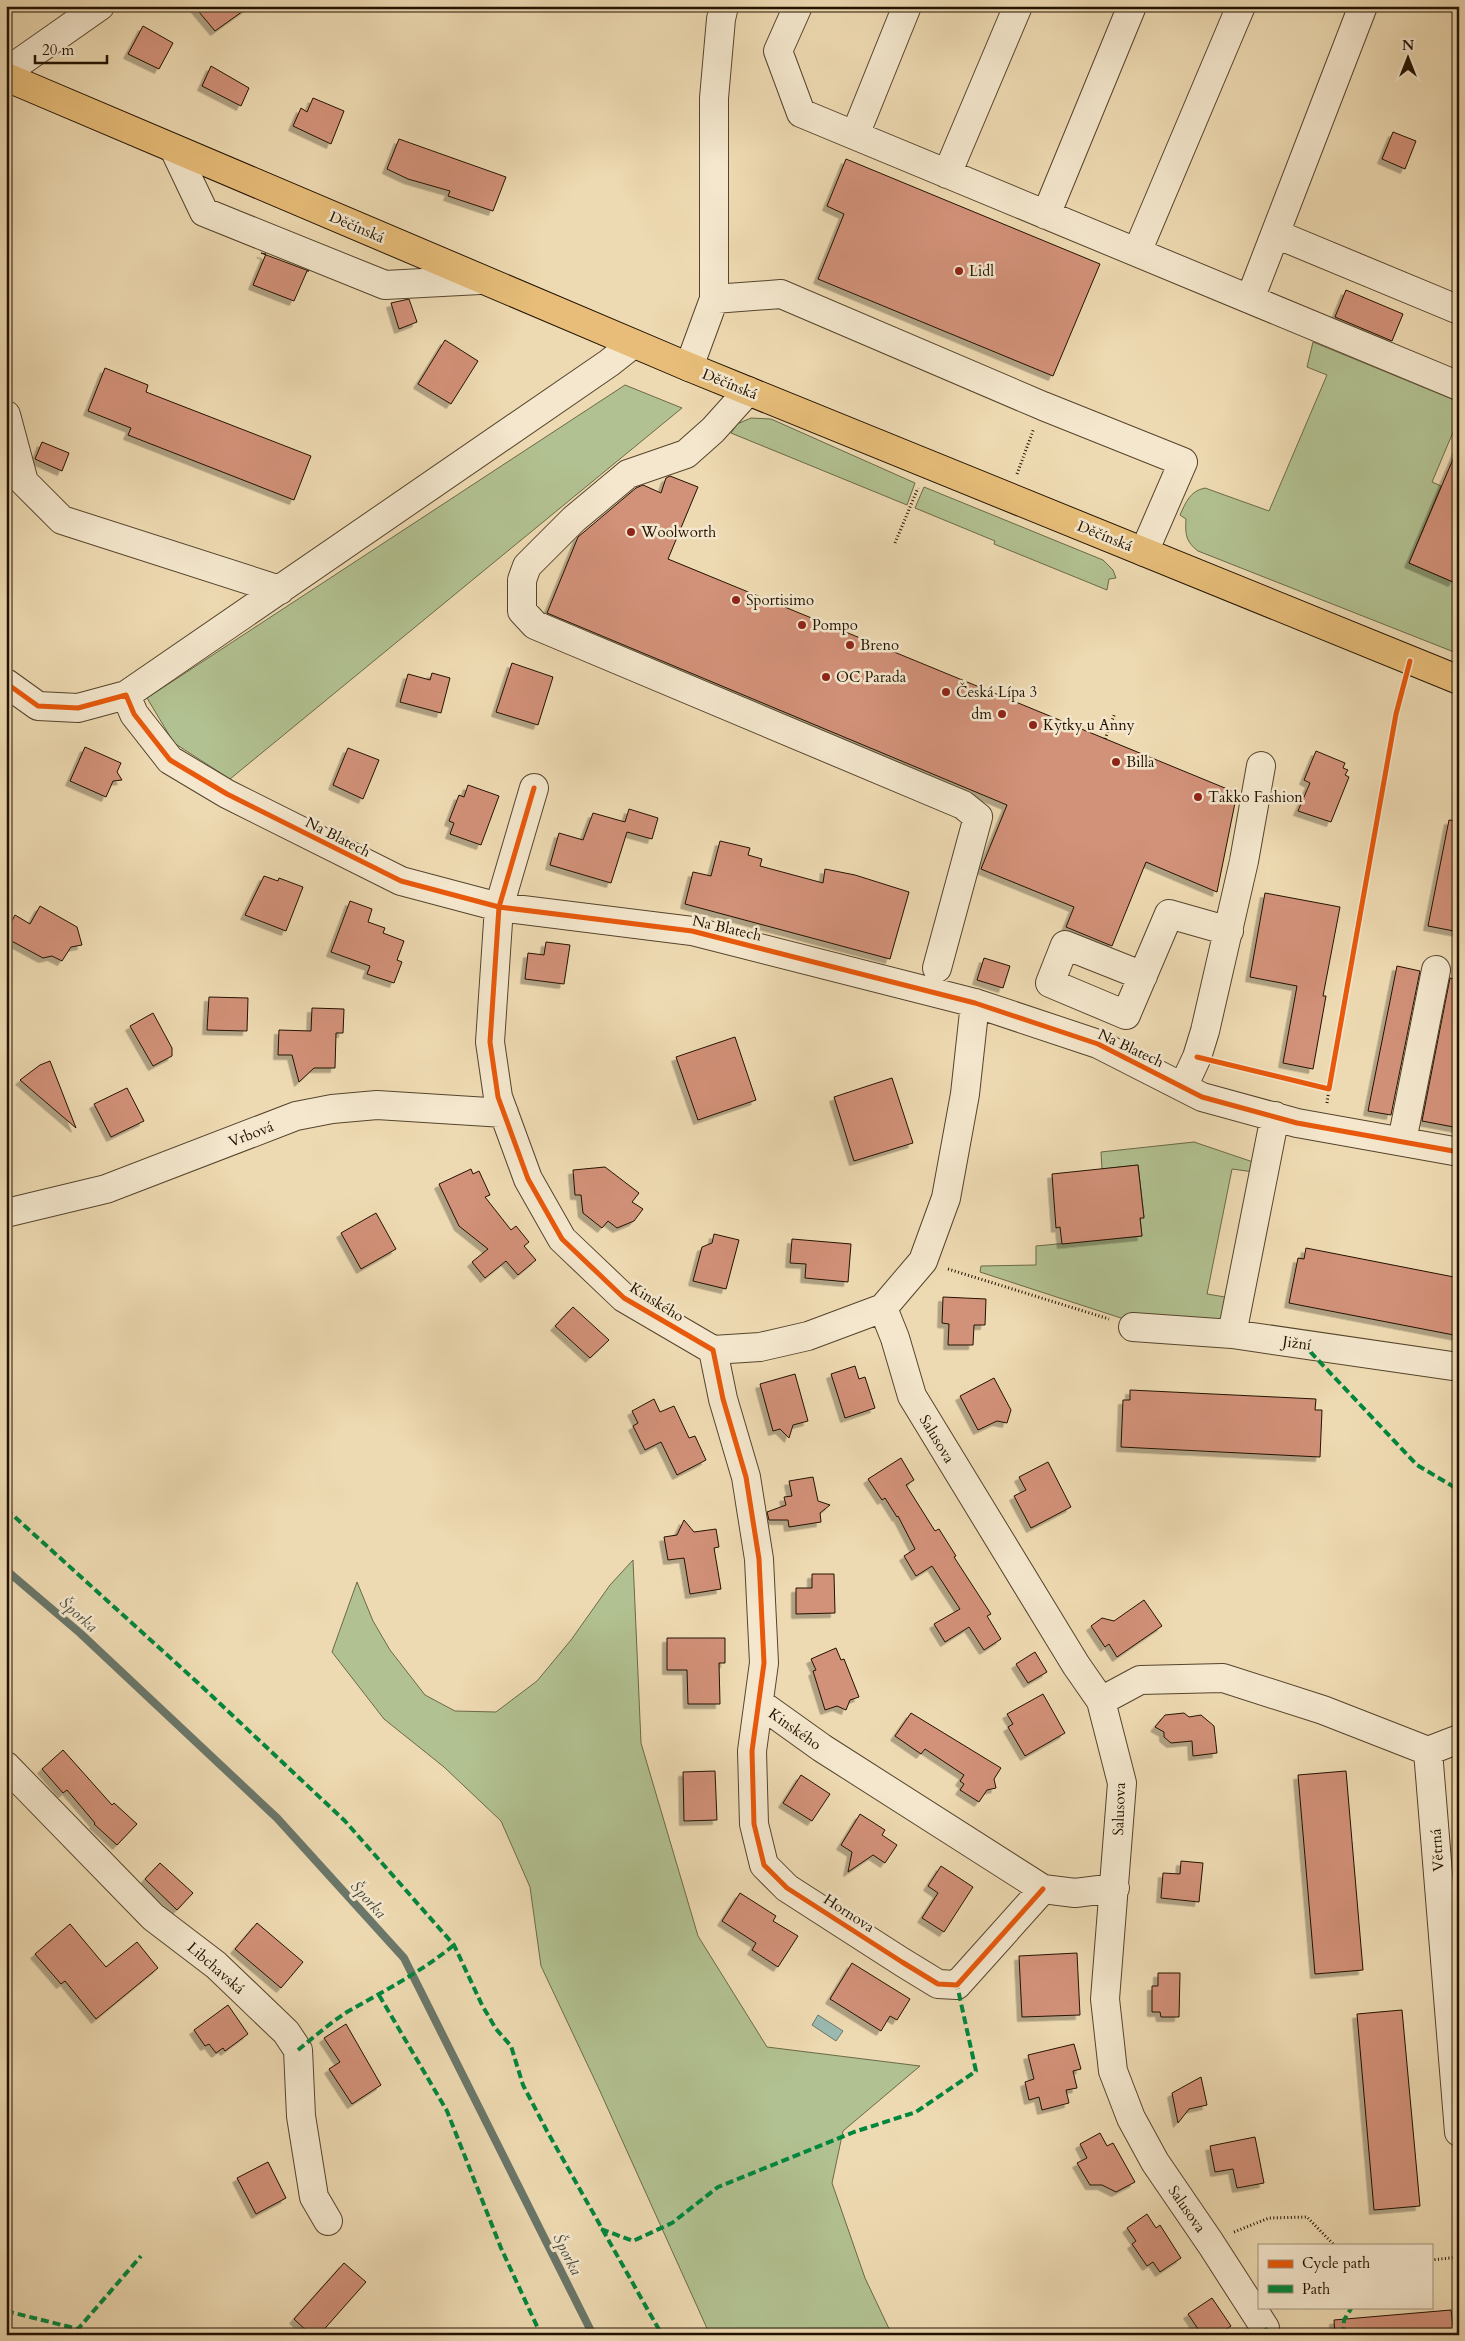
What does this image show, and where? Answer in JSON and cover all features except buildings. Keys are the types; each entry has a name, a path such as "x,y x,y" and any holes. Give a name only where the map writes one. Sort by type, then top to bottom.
{"main road":[{"name":"Děčínská","path":"6,77 633,344 1459,680"}],"street":[{"path":"6,72 100,6"},
{"path":"689,367 714,299 714,98 721,19 724,6"},
{"path":"798,6 778,52 801,113 1459,386"},
{"path":"855,135 907,6"},
{"path":"947,174 1018,6"},
{"path":"1046,215 1132,6"},
{"path":"1137,252 1241,6"},
{"path":"1250,299 1363,6"},
{"path":"174,149 204,212 385,285 480,280"},
{"path":"1276,234 1459,310"},
{"path":"714,299 781,294 1043,406 1182,462 1144,552"},
{"path":"6,683 38,706 78,708 130,705 280,590 609,364 633,344"},
{"path":"748,391 713,430 686,454 628,474 574,519 527,566 522,580 522,611 534,625 963,805 978,817 937,968"},
{"path":"6,415 24,482 62,520 280,590"},
{"name":"Na Blatech","path":"130,705 170,760 227,794 400,881 499,907 692,931 975,1003 1098,1044 1202,1097 1297,1123 1459,1152"},
{"path":"1183,1087 1197,1057 1205,1031 1244,861 1261,766"},
{"name":"Kinského","path":"534,788 499,907 490,1042 498,1097 528,1179 562,1239 624,1298 713,1350 723,1399 746,1477 759,1560 764,1663 759,1703 822,1748 1043,1888 1075,1893 1115,1888"},
{"path":"1143,976 1169,914 1229,931"},
{"path":"1402,1141 1436,970"},
{"path":"713,1350 760,1347 808,1336 883,1308 923,1261 946,1198 965,1094 975,1003"},
{"name":"Vrbová","path":"6,1213 106,1188 296,1116 332,1109 377,1105 504,1113"},
{"path":"1232,1334 1275,1116"},
{"name":"Salusova","path":"883,1308 895,1338 912,1396 1076,1665 1101,1701 1122,1783 1105,1999 1113,2071 1131,2118 1155,2162 1265,2328"},
{"name":"Jižní","path":"1134,1327 1232,1334 1459,1367"},
{"path":"1101,1701 1140,1680 1223,1678 1323,1710 1428,1751 1459,1739"},
{"name":"Hornova","path":"759,1703 752,1751 754,1824 764,1865 787,1888 938,1984 958,1985 1043,1888"},
{"name":"Větrná","path":"1428,1751 1459,2132"},
{"name":"Libchavská","path":"6,1766 153,1916 216,1965 286,2032 298,2050 301,2116 314,2197 328,2221"}],"path":[{"path":"1105,739 1115,713"},
{"path":"1320,1086 1329,1089 1331,1079"},
{"path":"923,1261 1134,1327"},
{"path":"1211,2244 1256,2222 1269,2218 1307,2217 1333,2244"},
{"path":"1432,2260 1459,2257"}],"green space":[{"path":"1313,342 1459,402 1459,418 1432,482 1441,486 1409,563 1453,582 1459,569 1459,654 1198,551 1189,541 1186,533 1186,519 1180,515 1192,494 1200,489 1205,488 1269,511 1327,375 1307,367"},
{"path":"625,385 682,408 230,779 174,743 147,698"},
{"path":"751,418 771,419 915,483 907,505 731,433 737,424"},
{"path":"924,487 1103,560 1113,570 1116,578 1109,579 1107,590 994,544 995,541 915,508"},
{"path":"1194,1142 1256,1163 1254,1172 1232,1169 1207,1294 1231,1298 1221,1325 1124,1319 980,1272 981,1266 1036,1265 1036,1246 1142,1236 1140,1218 1144,1217 1138,1165 1102,1169 1101,1152"},
{"path":"633,1560 641,1743 698,1936 767,2047 920,2066 843,2131 832,2183 865,2278 892,2335 710,2335 599,2089 541,1966 530,1887 501,1821 444,1767 384,1719 332,1652 357,1582 373,1621 390,1650 425,1695 455,1711 496,1712 537,1681 571,1640 610,1585"}],"water":[{"path":"818,2015 843,2031 836,2041 812,2025"}],"waterway":[{"name":"Šporka","path":"6,1570 80,1633 277,1818 404,1958 593,2335"}],"marked path":[{"path":"1302,1343 1417,1465 1459,1490"},
{"path":"6,1509 197,1682 345,1821 454,1945 482,2005 496,2029 511,2046 523,2085 547,2131 662,2335"},
{"path":"298,2050 341,2016 415,1973 454,1945"},
{"path":"601,2229 633,2241 672,2223 718,2187 854,2132 916,2112 976,2071 957,1985"},
{"path":"379,1995 447,2111 501,2248 541,2335"},
{"path":"6,2311 78,2329 141,2256"},
{"path":"1343,2335 1344,2320 1351,2308"},
{"path":"1265,2328 1268,2335"}],"cycle path":[{"path":"1197,1057 1329,1089 1396,714 1410,661"},
{"path":"6,683 38,706 78,708 126,695 134,714 170,760 227,794 401,881 499,907 692,931 975,1003 1098,1044 1202,1097 1297,1123 1459,1152"},
{"path":"534,788 499,907 490,1042 498,1097 528,1179 562,1239 624,1298 713,1350 723,1399 746,1477 759,1559 764,1663 752,1751 754,1824 764,1865 787,1888 938,1984 957,1985 1043,1889"}],"place":[{"name":"Lidl","path":"959,271"},
{"name":"Woolworth","path":"631,532"},
{"name":"Sportisimo","path":"736,600"},
{"name":"Pompo","path":"802,625"},
{"name":"Breno","path":"850,645"},
{"name":"OC Parada","path":"826,677"},
{"name":"Česká Lípa 3","path":"946,692"},
{"name":"dm","path":"1002,714"},
{"name":"Kytky u Anny","path":"1033,725"},
{"name":"Billa","path":"1116,762"},
{"name":"Takko Fashion","path":"1198,797"}]}
